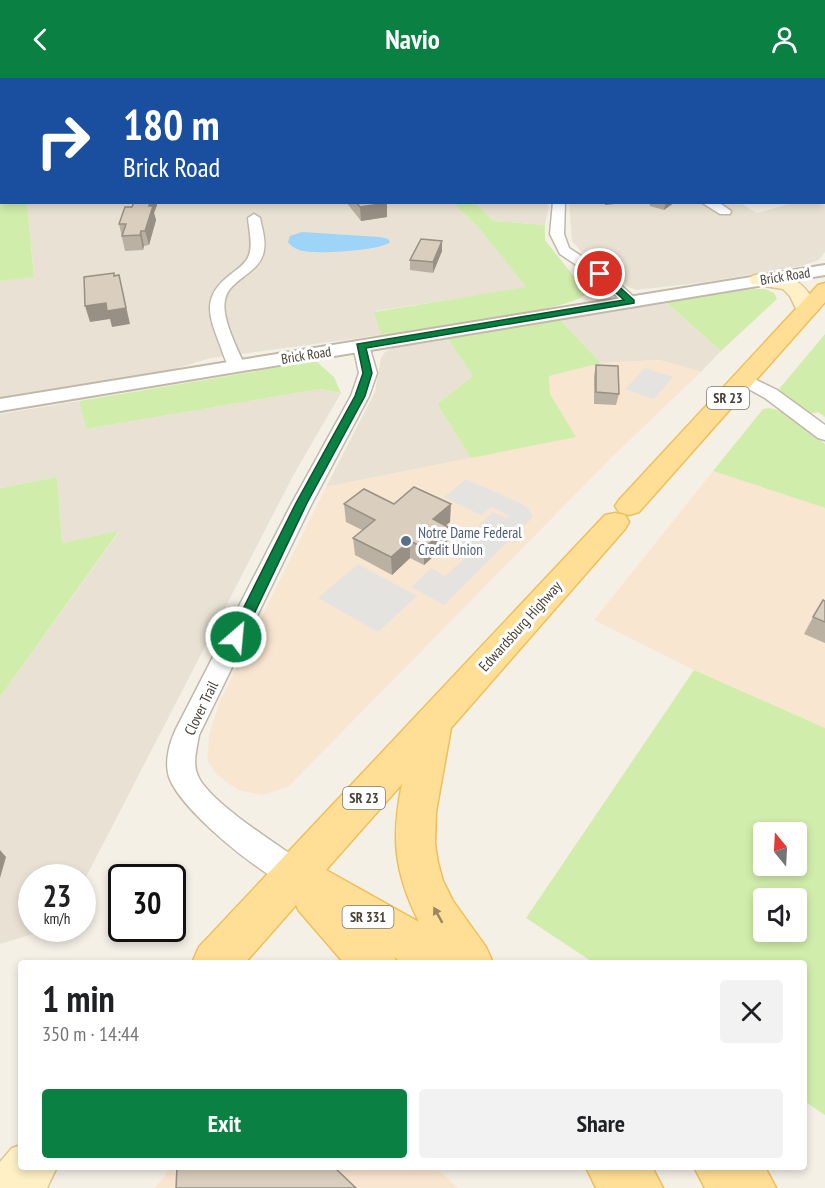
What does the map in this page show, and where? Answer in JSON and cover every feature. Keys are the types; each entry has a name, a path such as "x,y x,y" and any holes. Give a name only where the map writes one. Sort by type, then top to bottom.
{"main road":[{"path":"759,280 776,280 795,288 803,298 806,311"},
{"name":"Edwardsburg Highway","path":"218,960 825,289"},
{"path":"434,721 414,826 417,862 428,897 449,935 468,960"},
{"name":"SR 331","path":"295,875 371,960"},
{"name":"SR 331","path":"295,875 406,939 436,960"},
{"path":"12,1188 28,1170"},
{"path":"615,1170 636,1188"},
{"path":"724,1170 749,1188"}],"street":[{"path":"559,204 556,232 560,245 576,261 583,277 621,303"},
{"path":"711,204 725,211"},
{"path":"237,366 218,313 217,300 225,288 250,265 256,255 254,218"},
{"name":"Brick Road","path":"0,405 825,270"},
{"name":"Clover Trail","path":"295,875 198,800 183,778 180,759 186,735 302,503 360,396 368,373 361,346"},
{"path":"744,380 780,400 825,434"}],"shaded area":[{"path":"27,204 454,204 478,227 527,288 375,311 381,335 211,358 158,374 0,400 0,281 34,276"},
{"path":"476,204 547,204 549,207 545,225 494,221"},
{"path":"569,204 742,204 757,213 789,204 825,205 825,252 819,260 801,266 707,282 637,290 628,287 617,276 588,259 572,241"},
{"path":"666,302 721,351 701,372 659,360 601,363 560,320"},
{"path":"448,339 473,376 437,404 471,458 326,487 375,392 381,358 385,352 392,348"},
{"path":"659,360 701,372 612,457 288,787 262,795 238,790 217,775 207,760 210,732 220,701 326,487 575,437 550,394 549,375 601,363"},
{"path":"645,368 673,377 654,399 625,389"},
{"path":"320,389 341,393 293,476 93,864 18,864 18,939 0,944 0,697 119,532 62,543 57,477 0,488 0,414 79,401 86,429"},
{"path":"713,471 825,508 825,728 694,670 594,620"},
{"path":"466,479 522,504 528,508 533,517 444,605 411,587 431,568 445,576 468,555 454,548 493,512 506,518 510,516 492,507 481,515 444,497"},
{"path":"358,564 417,596 378,632 318,598"},
{"path":"169,1170 438,1170 458,1188 155,1188"}],"green space":[{"path":"0,204 27,204 34,277 0,281"},
{"path":"454,204 476,204 494,221 545,225 545,240 587,293 576,300 525,313 381,335 374,312 526,287 478,227"},
{"path":"765,289 774,293 777,299 721,351 666,302"},
{"path":"560,320 601,363 549,376 550,394 576,437 471,458 437,404 473,376 448,339"},
{"path":"825,334 825,417 818,412 809,414 779,389"},
{"path":"316,361 334,377 341,393 320,389 86,429 79,401"},
{"path":"769,408 792,417 825,444 825,508 713,471 763,409"},
{"path":"57,477 62,543 119,531 0,697 0,488"},
{"path":"694,670 825,728 825,1115 807,1103 807,960 589,960 526,918"}],"water":[{"path":"302,232 380,237 390,242 361,250 307,251 299,250 288,242 290,236"}],"building":[{"path":"133,204 153,206 145,231 141,231 140,235 122,236 126,224 119,224 125,207 132,207"},
{"path":"358,204 380,204 360,207"},
{"path":"421,239 442,241 433,262 410,260"},
{"path":"114,273 114,276 119,275 126,308 107,311 106,303 85,306 84,277"},
{"path":"596,365 618,366 619,394 596,392"},
{"path":"414,487 451,504 433,519 448,527 424,548 410,541 391,557 353,538 375,520 344,504 364,489 394,504"},
{"path":"823,600 825,601 825,622 813,617"},
{"path":"177,1170 337,1170 356,1188 176,1188"}],"place":[{"name":"Notre Dame Federal Credit Union","path":"406,541"}],"route":[{"path":"236,637 302,503 360,396 368,373 361,346 631,302 600,274"}]}
